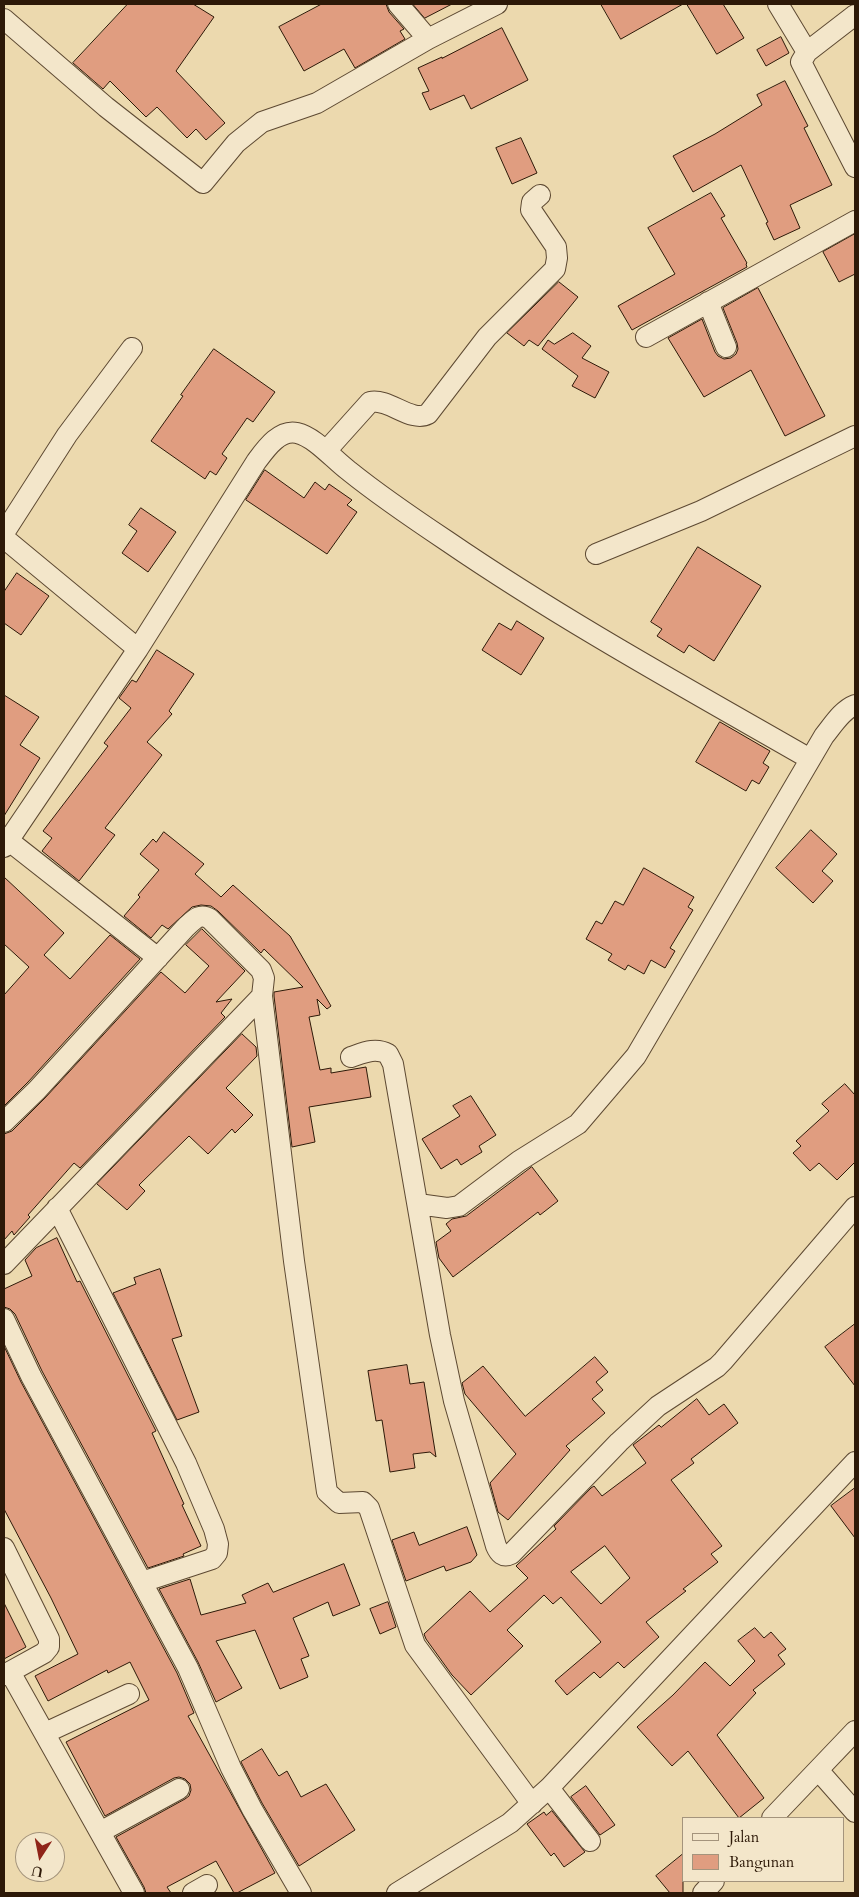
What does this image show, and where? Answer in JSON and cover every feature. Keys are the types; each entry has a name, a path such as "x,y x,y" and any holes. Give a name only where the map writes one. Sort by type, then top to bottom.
{"street":[{"path":"398,4 428,39"},
{"path":"4,19 106,108 203,183 236,143 262,122 317,103 428,39 497,4"},
{"path":"778,4 807,52"},
{"path":"855,15 807,52 802,59 803,66 855,167"},
{"path":"326,451 370,402 381,401 418,416 428,414 487,337 555,269 558,258 556,247 530,210 532,202 540,195"},
{"path":"646,336 855,221"},
{"path":"708,302 726,347"},
{"path":"4,533 67,435 132,348"},
{"path":"158,958 5,841 138,649 266,449 276,439 293,433 306,437 326,451 349,472 448,542 567,620 810,759"},
{"path":"596,554 701,511 855,436"},
{"path":"4,538 138,649"},
{"path":"418,1204 447,1208 459,1206 519,1161 578,1124 587,1115 636,1056 824,736 837,719 855,705"},
{"path":"4,1122 37,1090 198,917 204,916 210,919 261,970 264,978 262,996 294,1261 327,1492 339,1502 362,1502 368,1508 415,1645 532,1804"},
{"path":"4,1264 262,996"},
{"path":"350,1057 370,1050 385,1052 391,1058 440,1335 454,1401 496,1546 500,1554 508,1556 547,1518 600,1461 658,1406 717,1367 757,1323 855,1207"},
{"path":"57,1208 186,1463 214,1529 218,1544 217,1553 212,1559 142,1582"},
{"path":"4,1319 32,1376 188,1668 214,1732 235,1776 301,1893"},
{"path":"397,1893 510,1823 532,1804 855,1462"},
{"path":"4,1548 49,1639 48,1647 44,1653 7,1674 45,1733 134,1893"},
{"path":"45,1733 129,1694"},
{"path":"773,1817 855,1731"},
{"path":"818,1770 855,1812"},
{"path":"549,1788 590,1841"},
{"path":"100,1832 179,1789"},
{"path":"703,1893 713,1882"}],"building":[{"path":"128,4 193,4 214,17 176,71 225,123 206,140 196,129 187,138 157,107 146,117 110,81 103,89 73,63"},
{"path":"322,4 386,4 389,12 404,29 400,31 405,39 355,68 344,49 304,71 279,27"},
{"path":"413,4 452,4 425,18"},
{"path":"601,4 683,4 621,39"},
{"path":"687,4 723,4 744,38 717,54"},
{"path":"502,28 528,80 471,109 464,95 430,110 422,93 429,91 418,68"},
{"path":"781,37 789,53 766,66 757,50"},
{"path":"785,81 808,126 804,128 832,185 790,205 800,228 774,240 766,223 768,222 741,165 693,192 673,156 715,134 762,105 757,95"},
{"path":"521,138 537,173 512,184 496,148"},
{"path":"711,193 725,216 721,218 747,263 747,267 632,330 618,306 675,274 648,228"},
{"path":"855,234 855,274 839,282 823,252"},
{"path":"559,282 578,297 538,346 529,340 524,346 507,333"},
{"path":"758,288 825,416 785,436 751,370 704,397 668,338 702,319 715,352 724,359 731,358 738,349 723,308"},
{"path":"573,333 591,346 582,358 609,372 595,398 572,386 578,376 542,349 548,340 554,344"},
{"path":"214,349 275,392 253,422 247,418 222,454 227,458 216,475 210,471 205,479 151,441"},
{"path":"265,470 304,498 315,482 325,490 329,484 352,500 347,505 357,512 327,554 246,500"},
{"path":"141,508 176,532 148,572 122,553 137,531 129,525"},
{"path":"698,547 761,586 714,661 689,645 684,653 657,636 662,629 651,622"},
{"path":"17,573 49,596 21,635 4,623 4,592"},
{"path":"517,621 544,638 521,675 482,650 499,623 511,630"},
{"path":"157,650 194,674 169,711 172,714 147,742 162,755 105,828 115,835 79,881 42,851 52,838 43,831 108,746 104,743 131,708 119,698 132,680 136,682"},
{"path":"4,695 39,717 20,745 40,758 4,816"},
{"path":"720,722 770,751 763,763 769,767 759,784 752,780 746,791 696,762"},
{"path":"811,830 837,854 822,871 833,881 813,903 776,868"},
{"path":"164,832 204,864 195,874 221,897 233,885 290,936 331,1006 327,1009 317,999 320,1015 309,1017 320,1070 331,1068 331,1073 366,1067 371,1097 309,1107 315,1142 292,1147 274,996 274,992 303,987 264,949 261,953 211,906 201,905 192,907 168,929 162,925 151,938 124,916 140,897 138,895 159,870 140,854 153,839 156,842"},
{"path":"644,868 694,897 688,907 693,910 670,948 675,951 665,968 651,960 644,974 628,965 625,970 608,960 612,954 586,939 596,921 602,924 615,901 623,905"},
{"path":"4,877 64,933 44,955 70,979 110,935 140,959 4,1106 4,995 29,967 4,944"},
{"path":"202,929 245,971 216,1002 232,999 221,1013 225,1017 80,1168 74,1163 28,1215 30,1217 14,1235 12,1231 4,1240 4,1134 12,1131 45,1098 161,972 185,993 209,966 186,945"},
{"path":"242,1034 256,1047 257,1056 226,1088 253,1115 235,1133 232,1129 208,1154 189,1136 139,1185 145,1191 127,1210 97,1184"},
{"path":"845,1084 855,1095 855,1162 837,1180 819,1163 810,1171 793,1153 801,1146 796,1141 829,1111 822,1104"},
{"path":"471,1096 496,1135 479,1146 482,1152 461,1165 457,1159 441,1169 422,1139 460,1116 453,1106"},
{"path":"532,1167 558,1201 540,1215 538,1212 453,1277 439,1258 436,1242 451,1231 446,1224 452,1219 466,1216"},
{"path":"57,1238 77,1282 80,1281 156,1431 152,1433 201,1546 183,1554 184,1556 148,1568 42,1371 15,1314 10,1309 4,1307 4,1289 32,1276 25,1260 36,1248"},
{"path":"160,1269 182,1336 172,1339 199,1412 177,1420 113,1293 136,1284 134,1278"},
{"path":"855,1324 855,1386 825,1347"},
{"path":"4,1346 21,1382 177,1673 194,1713 188,1716 275,1873 237,1893 234,1893 216,1861 167,1887 171,1893 146,1893 116,1837 185,1799 189,1796 191,1790 190,1784 185,1779 174,1778 105,1816 66,1742 149,1700 130,1662 108,1673 107,1670 48,1701 35,1676 78,1654 4,1509"},
{"path":"595,1357 608,1372 596,1382 603,1390 592,1399 605,1413 566,1446 570,1450 508,1520 498,1512 490,1483 516,1454 465,1394 462,1383 483,1366 525,1416"},
{"path":"407,1365 410,1384 424,1382 436,1457 430,1452 413,1454 415,1468 390,1472 382,1420 376,1421 368,1371"},
{"path":"697,1399 709,1415 724,1404 738,1423 691,1459 694,1463 671,1480 722,1546 711,1554 718,1562 683,1589 686,1591 646,1622 659,1637 624,1668 618,1662 600,1678 594,1672 567,1695 555,1681 601,1642 561,1597 553,1604 544,1595 507,1630 523,1646 471,1695 452,1675 424,1634 470,1591 490,1612 528,1578 516,1566 556,1529 554,1526 591,1488 594,1486 602,1496 646,1463 633,1445 659,1425 661,1427","holes":["605,1546 630,1578 601,1604 571,1572"]},
{"path":"855,1488 855,1538 831,1506"},
{"path":"467,1527 477,1555 471,1562 446,1571 444,1566 406,1581 392,1540 414,1532 419,1545"},
{"path":"344,1564 360,1605 333,1616 328,1602 293,1618 309,1656 301,1659 308,1677 280,1689 255,1630 216,1641 242,1688 216,1702 198,1662 159,1589 190,1579 201,1615 246,1603 242,1595 268,1583 273,1592"},
{"path":"388,1602 396,1627 380,1634 370,1609"},
{"path":"4,1603 26,1647 4,1659"},
{"path":"755,1628 764,1638 771,1632 786,1649 778,1655 785,1664 753,1690 756,1693 717,1735 764,1798 740,1817 738,1817 688,1751 672,1766 637,1727 673,1695 705,1662 730,1686 755,1661 738,1641"},
{"path":"262,1749 279,1776 287,1771 301,1797 326,1784 355,1830 299,1866 262,1803 241,1762"},
{"path":"586,1786 615,1825 600,1835 571,1797"},
{"path":"552,1811 585,1852 564,1867 554,1853 551,1856 527,1824 544,1812 546,1815"},
{"path":"682,1855 683,1893 670,1893 656,1876"}]}
